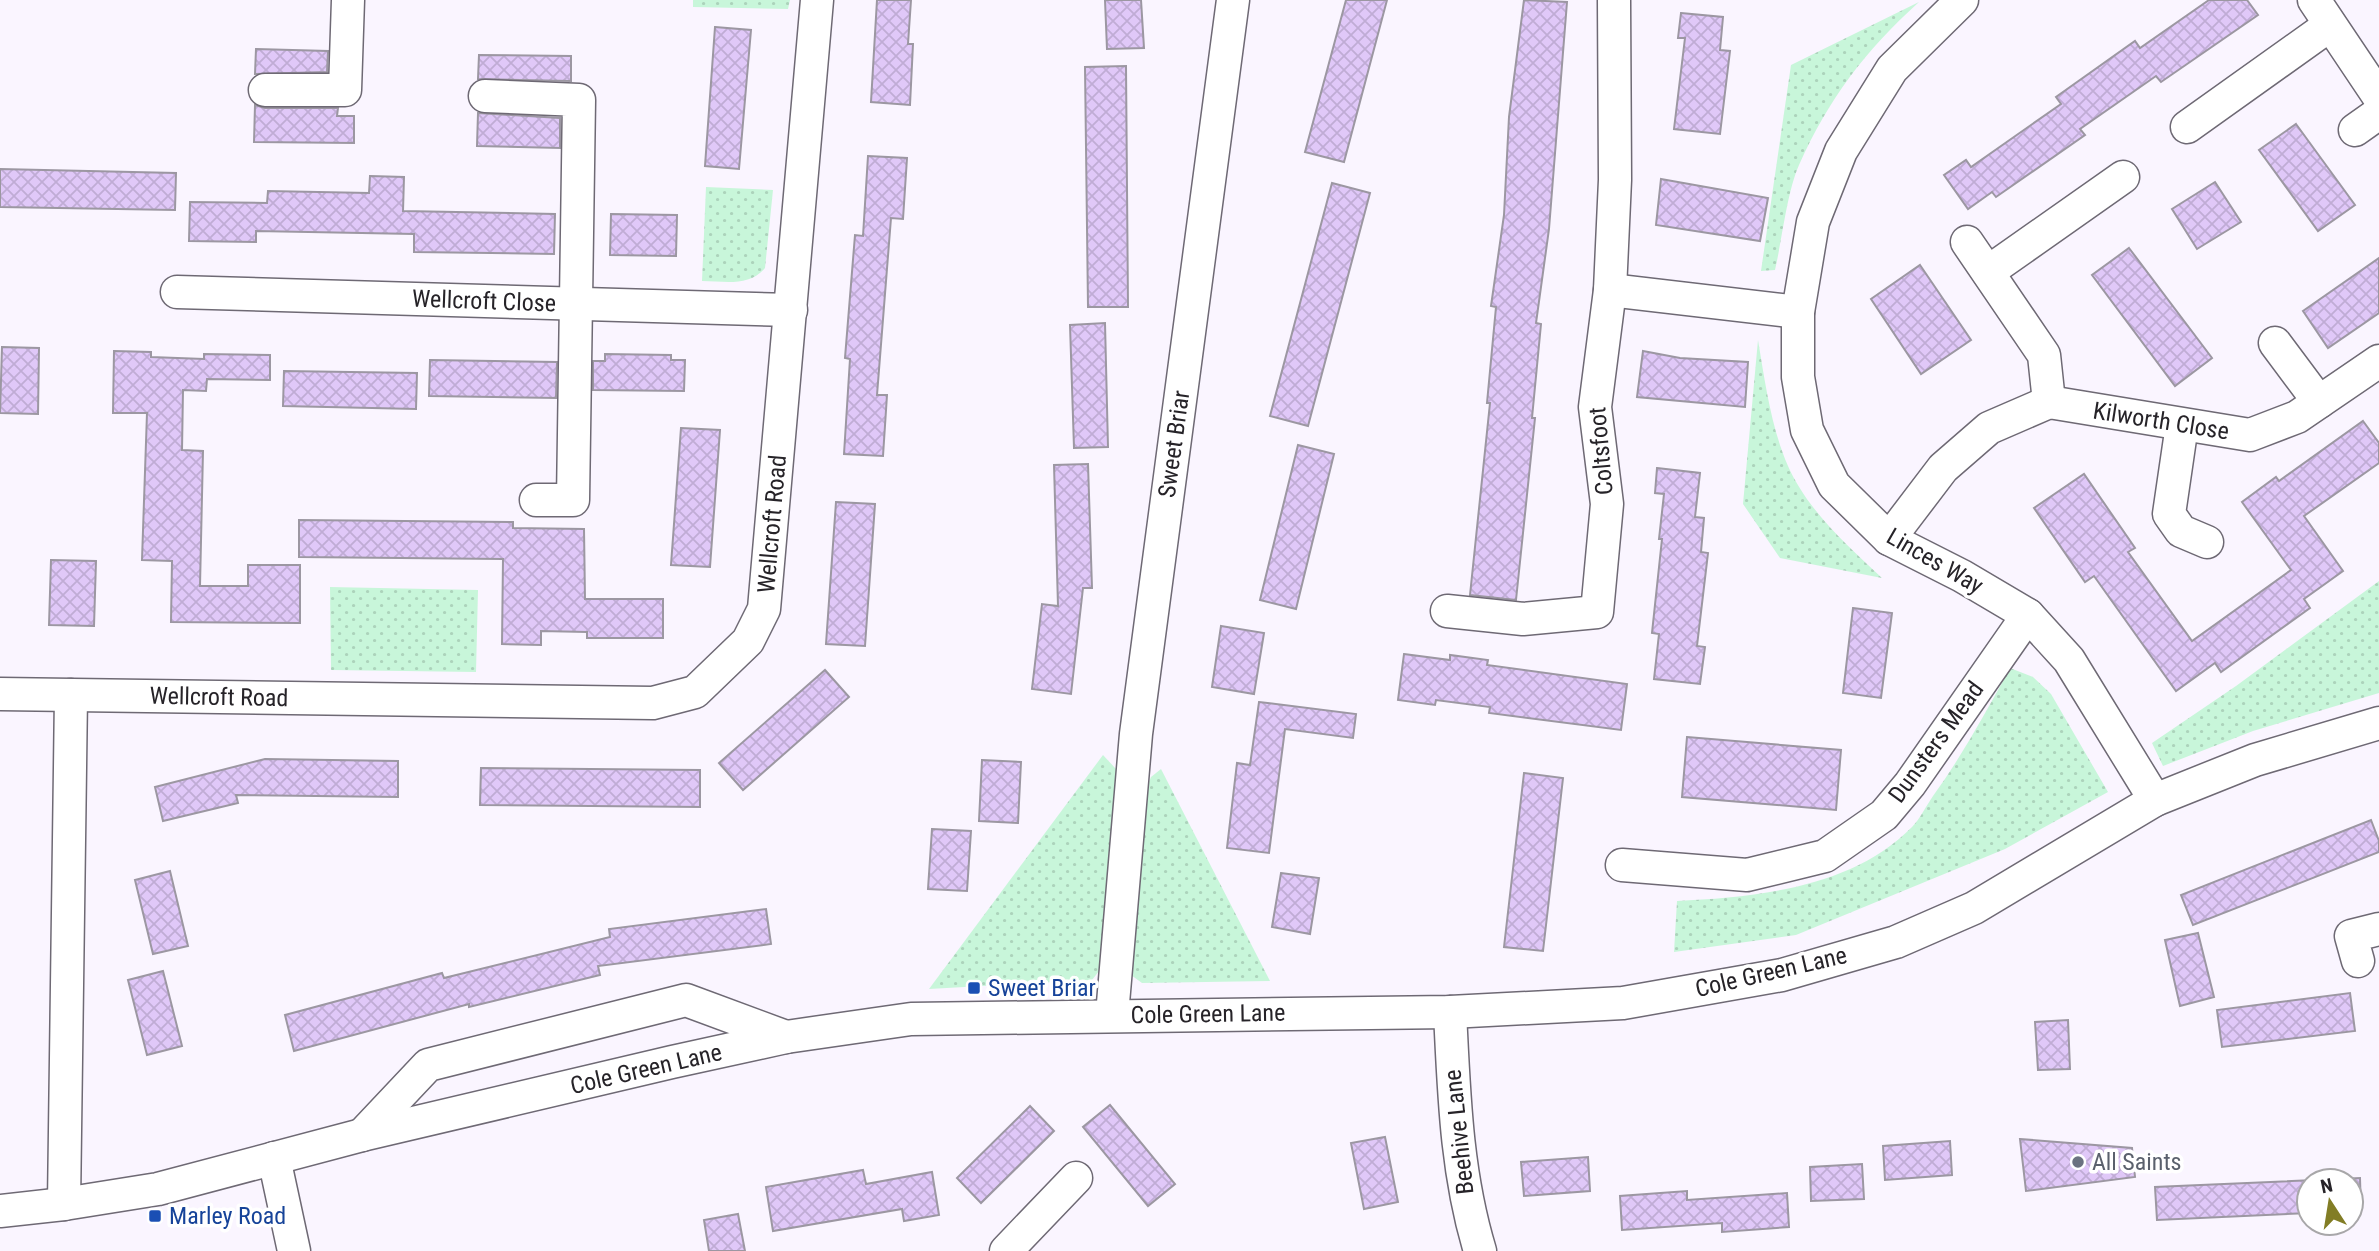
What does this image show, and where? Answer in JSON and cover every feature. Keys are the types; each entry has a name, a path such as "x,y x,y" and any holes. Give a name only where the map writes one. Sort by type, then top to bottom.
{"street":[{"path":"265,90 345,90 348,0"},
{"name":"Wellcroft Road","path":"0,694 653,704 695,692 748,641 764,609 817,0"},
{"name":"Sweet Briar","path":"1112,1015 1136,734 1233,0"},
{"name":"Linces Way","path":"1962,0 1892,69 1841,151 1814,222 1798,312 1798,377 1807,430 1834,485 1889,538 1962,576 2028,615 2069,660 2155,800"},
{"name":"Coltsfoot","path":"1447,611 1523,620 1597,612 1607,505 1595,407 1610,290 1615,180 1615,1"},
{"path":"2187,127 2322,13 2379,97"},
{"path":"485,96 579,100 572,500 536,500"},
{"path":"1988,272 2123,177"},
{"path":"1889,538 1943,468 1970,444 1989,428 2049,402 2044,355 1967,242"},
{"path":"1610,290 1798,312"},
{"name":"Wellcroft Close","path":"177,292 790,310"},
{"path":"2275,343 2319,402"},
{"name":"Kilworth Close","path":"2049,402 2250,435 2297,417 2377,367"},
{"path":"2182,425 2169,514 2181,531 2207,542"},
{"name":"Dunsters Mead","path":"1622,865 1747,875 1825,856 1884,815 1910,784 2028,615"},
{"path":"64,1204 71,695"},
{"name":"Cole Green Lane","path":"0,1211 158,1189 362,1135 786,1037 911,1019 1450,1012 1622,1003 1782,975 1896,942 1975,908 2155,800 2255,760 2379,723"},
{"path":"2358,961 2351,936 2379,929"},
{"path":"362,1135 428,1065 687,1000 786,1037"},
{"name":"Beehive Lane","path":"1450,1012 1457,1141 1466,1204 1480,1251"},
{"path":"274,1158 294,1251"},
{"path":"1006,1251 1076,1178"}],"green space":[{"path":"693,0 790,0 788,9 693,7"},
{"path":"1919,2 1865,57 1823,118 1795,176 1775,270 1761,271 1791,65"},
{"path":"706,187 773,190 765,268 752,278 736,282 702,281"},
{"path":"1758,340 1773,420 1782,451 1796,482 1817,513 1882,578 1780,558 1743,504"},
{"path":"2379,581 2379,693 2253,731 2163,766 2152,743 2236,686"},
{"path":"330,587 478,590 476,672 331,670"},
{"path":"2010,668 2033,677 2051,694 2108,792 2005,849 1796,935 1674,952 1677,901 1771,892 1802,885 1861,864 1888,848 1912,827 1920,816 1964,750"},
{"path":"1103,755 1116,769 1118,785 1103,966 1092,980 929,989"},
{"path":"1161,769 1270,981 1142,983 1131,975 1146,789 1151,777"}],"building":[{"path":"877,0 911,0 908,44 913,44 910,105 871,102"},
{"path":"1105,0 1141,0 1144,48 1107,49"},
{"path":"1346,0 1387,0 1344,162 1305,152"},
{"path":"1524,0 1567,2 1549,229 1536,323 1541,324 1532,418 1535,418 1516,600 1470,595 1490,403 1487,403 1496,307 1491,306 1504,215 1509,117"},
{"path":"2209,0 2247,0 2258,15 2161,82 2156,76 2080,129 2085,135 1996,197 1992,192 1968,209 1944,175 1966,160 1971,167 2061,104 2056,97 2135,41 2140,48"},
{"path":"1681,13 1723,17 1720,50 1730,51 1720,134 1674,129 1685,38 1678,38"},
{"path":"715,27 751,30 739,169 705,166"},
{"path":"256,49 328,51 327,72 255,74"},
{"path":"479,55 571,56 571,81 478,79"},
{"path":"1126,66 1128,307 1088,307 1085,67"},
{"path":"255,105 265,108 338,108 337,116 354,116 354,143 254,142"},
{"path":"478,113 560,118 560,148 477,146"},
{"path":"2296,124 2355,205 2318,231 2259,150"},
{"path":"868,156 907,158 903,219 891,218 877,395 887,395 883,456 844,454 850,359 845,358 855,235 863,236"},
{"path":"0,169 176,173 175,210 0,207"},
{"path":"370,176 404,177 403,211 555,214 554,254 414,252 414,234 256,231 256,242 189,241 190,202 267,203 268,191 369,193"},
{"path":"1661,179 1768,198 1760,241 1656,225"},
{"path":"2215,182 2241,222 2197,249 2172,209"},
{"path":"1332,183 1370,193 1308,426 1270,416"},
{"path":"611,214 677,215 676,256 610,255"},
{"path":"2129,248 2212,358 2175,386 2092,275"},
{"path":"2379,258 2379,313 2328,348 2303,311"},
{"path":"1920,265 1971,340 1921,374 1871,299"},
{"path":"1105,323 1108,447 1074,448 1070,325"},
{"path":"2,347 39,348 38,414 0,413"},
{"path":"114,351 151,352 151,357 204,359 204,354 270,355 270,380 207,379 206,391 183,390 182,450 203,451 200,586 248,586 248,565 300,565 300,623 171,622 172,561 142,560 147,413 113,413"},
{"path":"1643,351 1680,358 1748,362 1745,407 1637,397"},
{"path":"605,354 671,355 671,360 685,360 684,391 593,390 593,361 605,361"},
{"path":"430,360 557,362 556,398 429,396"},
{"path":"284,371 417,373 416,409 283,406"},
{"path":"2363,421 2379,443 2379,463 2304,516 2343,571 2304,599 2310,608 2221,672 2215,663 2176,691 2094,576 2085,582 2034,508 2084,474 2135,548 2128,552 2192,641 2291,570 2242,502 2276,477 2279,481"},
{"path":"681,428 720,430 710,567 671,565"},
{"path":"1298,445 1334,454 1296,609 1260,600"},
{"path":"1088,464 1092,588 1083,588 1071,694 1032,689 1042,604 1058,606 1054,465"},
{"path":"1657,468 1700,473 1695,517 1704,518 1701,552 1708,553 1697,646 1705,647 1700,684 1654,679 1659,634 1652,633 1664,494 1655,493"},
{"path":"836,502 875,504 865,646 826,644"},
{"path":"299,520 513,522 513,528 584,529 585,599 663,599 663,638 587,638 587,632 541,631 541,645 502,644 503,559 299,557"},
{"path":"51,560 96,561 94,626 49,625"},
{"path":"1853,608 1892,613 1881,698 1843,693"},
{"path":"1221,626 1264,633 1254,694 1212,687"},
{"path":"1404,654 1450,660 1450,655 1488,660 1487,665 1627,684 1621,730 1489,713 1490,707 1436,700 1435,705 1398,700"},
{"path":"825,670 849,697 743,790 719,763"},
{"path":"1259,702 1356,714 1353,738 1285,729 1269,853 1227,848 1237,763 1250,765"},
{"path":"1687,737 1841,750 1836,810 1682,797"},
{"path":"265,759 398,761 398,797 236,795 238,803 163,821 155,787"},
{"path":"982,760 1021,762 1018,823 979,821"},
{"path":"481,768 700,770 700,807 480,805"},
{"path":"1524,773 1563,778 1543,951 1504,947"},
{"path":"2371,820 2379,841 2379,852 2193,925 2181,895"},
{"path":"932,829 971,831 967,891 928,889"},
{"path":"170,871 188,946 153,954 135,880"},
{"path":"1281,873 1319,878 1310,934 1272,927"},
{"path":"766,909 771,944 598,966 600,975 469,1007 469,1004 294,1051 285,1015 442,973 444,978 610,937 609,929"},
{"path":"2198,933 2214,997 2180,1006 2165,940"},
{"path":"163,971 182,1046 147,1055 128,980"},
{"path":"2350,993 2355,1031 2222,1047 2217,1010"},
{"path":"2068,1020 2070,1069 2038,1070 2035,1022"},
{"path":"1110,1105 1175,1184 1148,1206 1083,1127"},
{"path":"1030,1106 1054,1131 981,1203 957,1178"},
{"path":"1385,1137 1398,1202 1364,1209 1351,1143"},
{"name":"All Saints","path":"2020,1139 2132,1148 2135,1177 2026,1191"},
{"path":"1950,1141 1952,1175 1885,1180 1883,1146"},
{"path":"1588,1157 1590,1191 1524,1196 1521,1162"},
{"path":"1862,1164 1864,1199 1811,1201 1810,1167"},
{"path":"863,1170 866,1184 932,1172 939,1215 904,1221 902,1209 773,1231 766,1187"},
{"path":"2295,1181 2295,1214 2157,1220 2155,1187"},
{"path":"1687,1191 1687,1200 1787,1193 1789,1227 1722,1232 1722,1223 1622,1230 1620,1196"},
{"path":"738,1214 745,1251 709,1251 704,1220"}],"place":[{"name":"Sweet Briar","path":"974,988"},
{"name":"All Saints","path":"2078,1162"},
{"name":"Marley Road","path":"155,1216"}]}
